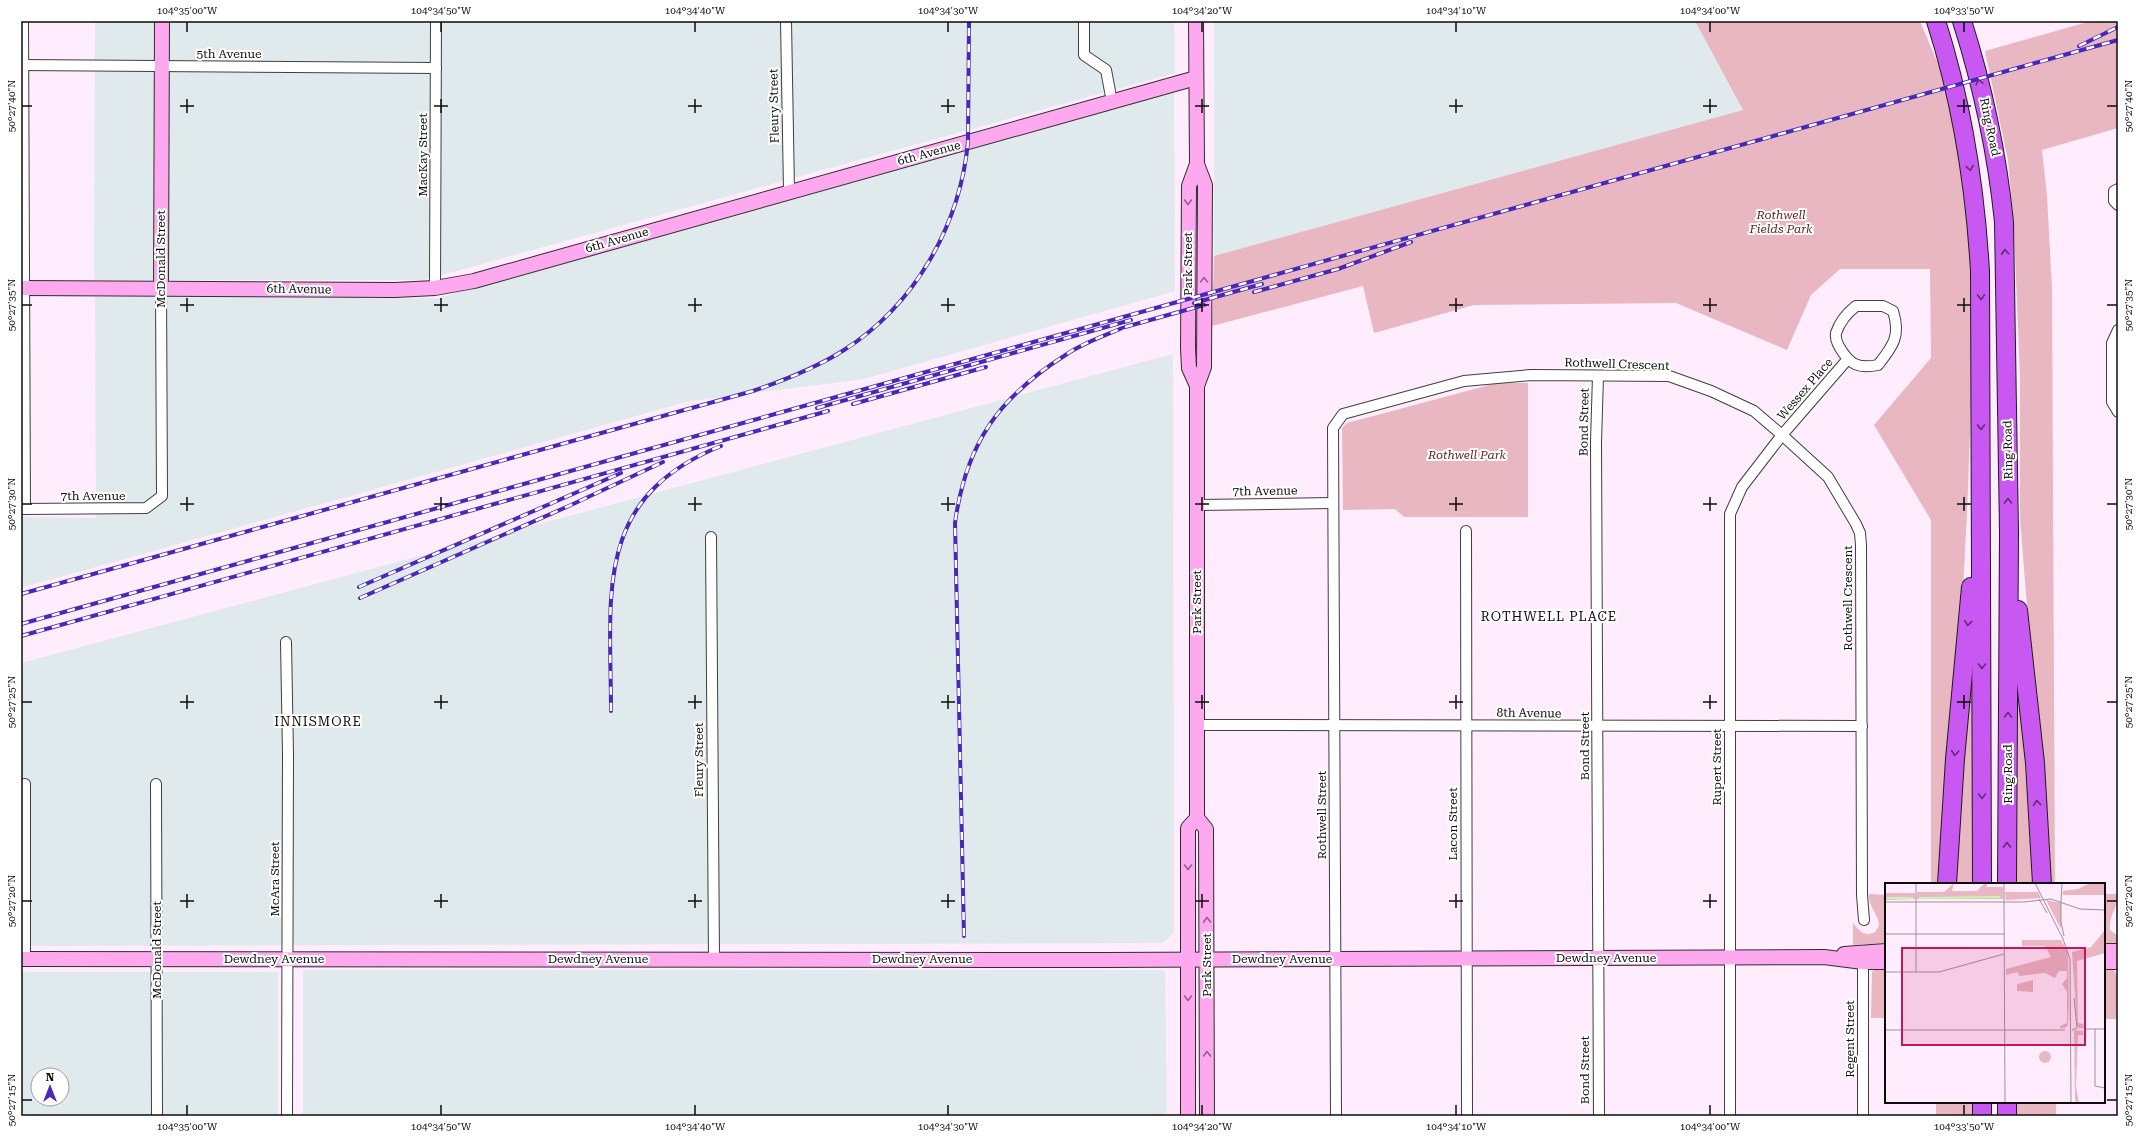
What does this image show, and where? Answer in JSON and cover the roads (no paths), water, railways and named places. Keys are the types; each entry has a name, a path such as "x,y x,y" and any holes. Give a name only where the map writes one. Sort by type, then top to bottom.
{"highway":[{"path":"1936,21 1945,50 1964,129 1977,220 1980,271 1982,883"},
{"name":"Ring Road","path":"1962,21 1990,121 1999,173 2004,222 2008,532 2007,883"},
{"path":"1947,883 1955,759 1981,487"},
{"path":"2008,532 2035,763 2042,883"},
{"path":"1982,1103 1982,1116"},
{"path":"2007,1103 2007,1116"}],"street":[{"path":"23,21 23,509"},
{"name":"McDonald Street","path":"162,21 162,496"},
{"name":"MacKay Street","path":"435,288 436,21"},
{"name":"Fleury Street","path":"786,21 789,191"},
{"name":"Park Street","path":"1196,21 1197,164 1205,186 1204,367 1197,386 1197,818 1206,828 1208,959 1207,1116"},
{"path":"1084,24 1084,55 1106,70 1112,102"},
{"name":"5th Avenue","path":"22,65 436,68"},
{"name":"6th Avenue","path":"22,288 395,290 435,288 474,281 789,191 1196,78"},
{"path":"2118,189 2114,191 2114,201 2118,205"},
{"name":"Wessex Place","path":"1856,306 1883,306 1894,311 1896,317 1895,342 1878,365 1865,368 1847,360 1837,343 1836,334 1845,316 1856,306"},
{"path":"2118,330 2112,343 2112,402 2118,412"},
{"name":"Wessex Place","path":"1782,435 1847,360"},
{"name":"Rothwell Crescent","path":"1333,514 1333,428 1343,414 1464,381 1531,375 1669,376 1711,391 1754,411 1828,477 1860,533 1862,900 1864,920"},
{"name":"Bond Street","path":"1598,376 1596,442 1599,1116"},
{"name":"Rupert Street","path":"1730,1116 1730,514 1742,487 1782,435"},
{"name":"7th Avenue","path":"23,509 146,508 162,496"},
{"name":"7th Avenue","path":"1197,505 1333,503"},
{"name":"Rothwell Street","path":"1333,514 1336,1116"},
{"name":"Lacon Street","path":"1466,531 1467,1116"},
{"name":"Fleury Street","path":"711,537 714,959"},
{"name":"McAra Street","path":"286,642 288,754 287,1116"},
{"name":"8th Avenue","path":"1197,725 1466,725 1598,727 1862,726"},
{"path":"23,960 25,784"},
{"name":"McDonald Street","path":"156,784 157,1116"},
{"name":"Park Street","path":"1188,1116 1188,828 1197,818"},
{"name":"Dewdney Avenue","path":"23,960 1824,957 1885,951"},
{"path":"2105,951 2118,951"},
{"name":"Dewdney Avenue","path":"1824,957 1863,962 1885,962"},
{"name":"Regent Street","path":"1863,962 1863,1116"},
{"path":"2105,962 2118,962"}],"railway":[{"path":"21,594 753,391 800,373 844,350 869,332 892,310 912,286 930,260 944,232 955,203 963,173 968,142 969,21"},
{"path":"2079,46 2118,27"},
{"path":"21,624 2118,40"},
{"path":"1254,292 1338,269 1411,242"},
{"path":"1194,303 1262,284"},
{"path":"1125,327 1204,305"},
{"path":"817,408 1131,320"},
{"path":"964,936 955,523 960,495 977,446 1005,405 1022,387 1043,370 1073,350 1122,328"},
{"path":"853,404 986,367"},
{"path":"21,636 828,411"},
{"path":"611,711 610,628 612,590 618,554 630,522 649,493 679,468 721,446"},
{"path":"360,598 571,505 663,462"},
{"path":"359,587 621,473"}],"district":[{"name":"ROTHWELL PLACE","path":"1549,616"},
{"name":"INNISMORE","path":"318,721"}],"park label":[{"name":"Rothwell Fields Park","path":"1781,222"},
{"name":"Rothwell Park","path":"1467,455"}]}
